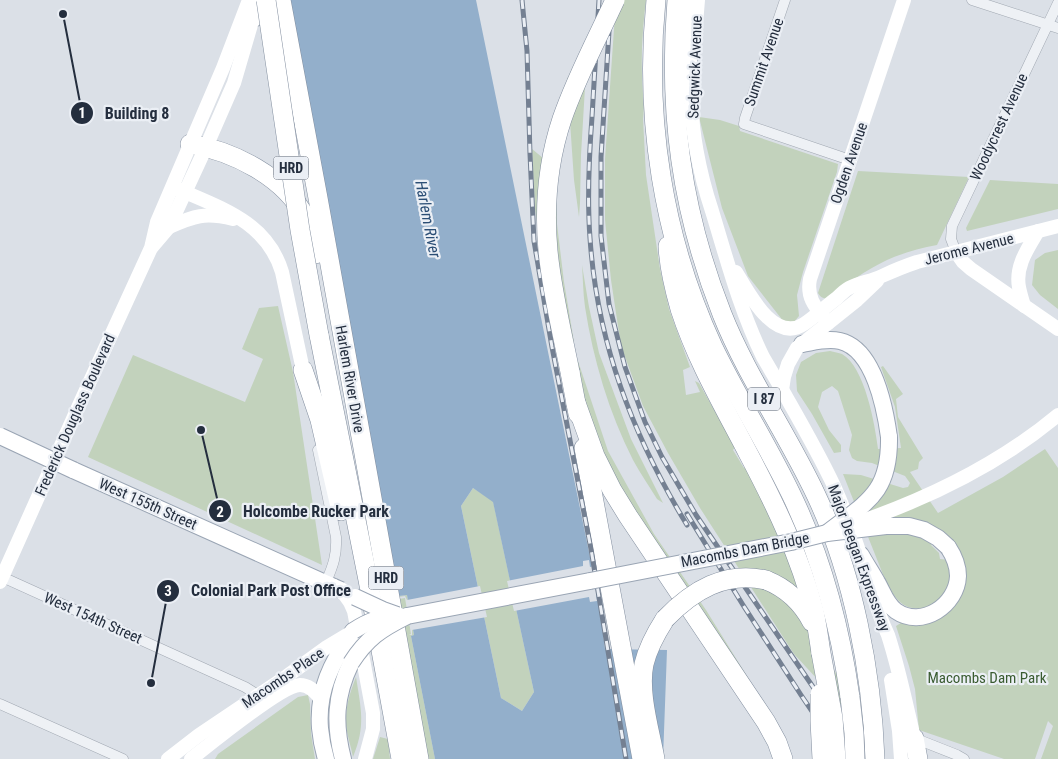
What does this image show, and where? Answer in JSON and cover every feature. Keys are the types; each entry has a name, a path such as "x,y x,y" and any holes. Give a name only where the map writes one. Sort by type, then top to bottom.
{"highway":[{"path":"249,11 258,0"},
{"name":"Harlem River Drive","path":"266,0 303,247 319,335 368,580 409,754"},
{"name":"Harlem River Drive","path":"281,0 338,312 409,754"},
{"path":"615,0 562,120 549,182 547,218 549,258 642,759"},
{"name":"I 87","path":"656,0 652,75 658,155 668,209 684,272 713,346 791,494 812,541 836,620 850,697 855,759"},
{"name":"Major Deegan Expressway","path":"676,0 673,69 676,120 682,176 698,245 720,307 737,347 823,509 842,562 852,598 870,693 875,759"},
{"path":"688,0 688,73 691,97"},
{"path":"198,146 228,154 253,167 277,183 293,199 306,218 317,258 338,312"},
{"path":"668,209 669,263 687,330 711,386 774,503 804,577 814,612 833,718 836,759"},
{"path":"303,370 320,420 342,517 368,580"},
{"path":"576,403 595,456 612,490 766,722 777,742 783,759"},
{"path":"655,759 644,697 644,665 651,643 659,628 665,619 682,603 700,590 722,581 744,577 755,578 775,584 790,594 804,609 817,631"},
{"path":"821,653 820,721 822,759"},
{"path":"914,738 918,759"}],"main road":[{"name":"Sedgwick Avenue","path":"698,0 695,27 695,73 691,97 695,138 701,170 724,249"},
{"name":"Ogden Avenue","path":"824,317 809,295 809,284 904,0"},
{"name":"Frederick Douglass Boulevard","path":"151,248 169,227 186,192 207,107 226,58 249,11"},
{"name":"Frederick Douglass Boulevard","path":"1,578 151,248 157,222 172,186 221,113 241,63 249,11"},
{"path":"226,58 241,63"},
{"path":"207,107 221,113"},
{"path":"172,186 230,212 246,222 270,246 280,266 303,370"},
{"path":"169,227 195,217 208,215 246,222"},
{"name":"Jerome Avenue","path":"824,317 848,289 912,264 1058,226"},
{"path":"1024,306 1019,288 1020,267 1038,231"},
{"path":"724,249 750,296 775,325 786,328 798,327 824,317"},
{"name":"Major Deegan Expressway","path":"724,249 732,281 753,335 810,440 844,509 888,636 914,738"},
{"path":"956,252 971,269 1058,329"},
{"path":"782,390 788,364 794,353 824,317"},
{"path":"802,344 822,340 840,341 857,349 869,365 877,386 886,416 889,437 888,463 882,483 869,500 827,533"},
{"name":"Macombs Dam Bridge","path":"407,616 791,542 827,533 893,511 938,491 999,456 1035,433 1058,415"},
{"path":"0,436 335,586 352,604 373,713 373,728 365,759"},
{"name":"West 155th Street","path":"0,436 355,597 375,614"},
{"path":"827,533 886,526 917,527 931,533 948,547 955,559 958,574 955,592 948,602 932,614 920,617 901,614 892,607 884,596 861,555"},
{"path":"326,759 319,719 321,700 330,669 349,636 357,613 355,597"},
{"path":"877,608 897,711 901,759"},
{"path":"343,759 338,736 337,713 340,693 351,663 375,614"},
{"name":"Macombs Place","path":"191,759 327,647 349,636 375,614 386,617 407,616"},
{"path":"351,663 371,638 387,626 407,616"},
{"name":"Macombs Place","path":"168,759 199,735 261,700 293,686 308,686 314,690 321,700"}],"street":[{"name":"Summit Avenue","path":"785,0 744,124 850,160"},
{"path":"972,0 1058,28"},
{"name":"Woodycrest Avenue","path":"956,252 950,239 952,226 1058,3"},
{"path":"303,370 311,421 336,537 336,553 326,582"},
{"name":"West 154th Street","path":"1,578 245,687 261,700"},
{"path":"0,704 123,759"},
{"path":"914,738 964,759"}],"green space":[{"path":"616,0 646,0 642,38 642,66 646,175 660,269 669,309 690,367 683,370 686,395 700,392 695,381 699,383 735,447 733,450 744,468 761,460 834,670 841,681 842,706 794,654 700,508 643,406 621,346 611,280 605,220 605,159"},
{"path":"586,70 579,217 574,180 567,78"},
{"path":"699,117 720,120 739,126 740,131 838,164 837,172 803,272 797,295 799,316 794,322 784,322 748,276 722,208"},
{"path":"532,149 543,158 556,189 557,224 574,342 569,350 546,277 535,209"},
{"path":"858,171 969,177 937,245 887,260 871,268 827,299 818,293"},
{"path":"990,180 1058,184 1058,209 967,231 966,228"},
{"path":"1058,250 1058,309 1040,295 1032,285 1035,260 1045,253"},
{"path":"582,265 599,353 631,439 663,503 657,499 633,460 609,405 588,327 584,302"},
{"path":"278,306 293,372 322,565 88,457 133,355 245,402 263,359 242,349 259,308"},
{"name":"Macombs Dam Park","path":"830,351 842,354 850,361 863,383 868,397 878,449 901,448 895,407 881,367 883,366 903,394 896,399 898,417 923,458 919,462 918,469 910,472 938,513 1003,477 1045,449 1058,468 1058,759 1041,759 1053,726 1048,721 1035,759 1004,759 919,730 915,689 896,626 904,621 923,622 942,616 953,607 964,588 964,567 958,549 943,532 931,545 939,553 940,559 949,560 950,583 946,596 941,601 927,608 909,607 899,601 888,587 843,474 861,475 903,488 908,487 910,483 905,476 872,463 857,461 852,458 849,450 852,435 838,391 832,386 822,392 818,407 829,430 841,445 841,452 834,453 797,391 796,375 801,362 816,353"},
{"path":"578,361 608,451 654,534 706,610 750,681 625,501 590,435 576,371"},
{"path":"473,488 493,501 534,692 522,711 501,698 461,506"},
{"path":"407,595 414,635 411,636 435,759 428,759 399,596"},
{"path":"356,677 361,708 361,727 353,757 347,729 346,712"},
{"path":"308,695 315,759 215,759 218,754 298,697"},
{"path":"380,737 388,739 390,759 373,759"}],"water":[{"name":"Harlem River","path":"290,0 476,0 599,602 605,649 667,650 663,759 435,759 411,636 414,635 407,595 399,596","holes":["473,488 493,502 534,692 522,711 501,698 461,506"]}],"pier":[{"path":"589,560 590,567 594,566 599,593 596,594 597,601 590,602 589,597 514,611 507,581 583,566 583,561"},
{"path":"480,586 487,617 412,630 412,635 409,635 411,634 405,598 399,599 399,597 405,596 407,600"}],"railway":[{"path":"522,0 527,51 534,241 552,347 591,549 626,759"},
{"path":"599,0 589,178 589,223 594,277 610,351 634,423 687,525"},
{"path":"611,0 601,157 601,236 609,304 625,367 645,422 662,457 696,515 862,759"},
{"path":"687,514 743,605 844,759"}],"place":[{"name":"Building 8","path":"63,14"},
{"name":"Holcombe Rucker Park","path":"201,430"},
{"name":"Colonial Park Post Office","path":"151,683"}]}
